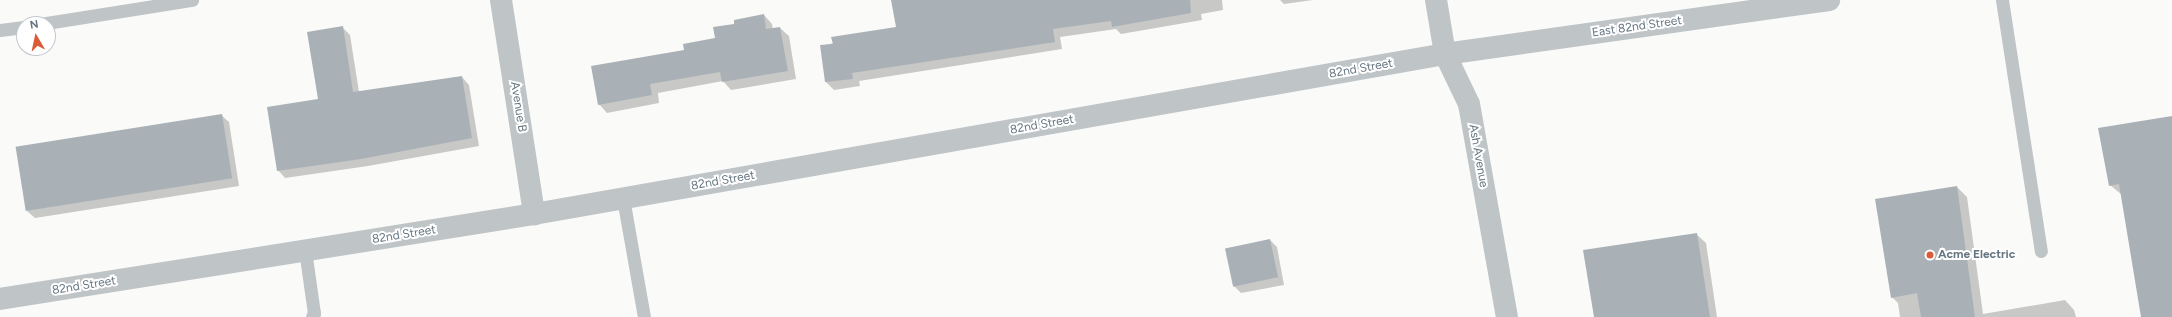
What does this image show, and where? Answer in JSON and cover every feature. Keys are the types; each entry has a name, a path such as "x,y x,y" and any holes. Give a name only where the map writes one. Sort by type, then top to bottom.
{"street":[{"name":"Avenue B","path":"501,0 534,214"},
{"name":"Ash Avenue","path":"1436,0 1445,54 1469,104 1507,317"},
{"name":"East 82nd Street","path":"1445,54 1829,0"},
{"name":"82nd Street","path":"0,299 534,214 1445,54"}],"lane":[{"path":"56,21 192,0"},
{"path":"2002,0 2041,251"},
{"path":"0,30 16,28"},
{"path":"623,198 644,317"},
{"path":"305,250 314,313 312,317"}],"building":[{"path":"891,0 1190,0 1191,13 1112,27 1111,21 1053,29 1055,42 852,73 853,79 825,82 820,45 833,44 831,37 896,27"},
{"path":"764,14 766,29 780,27 788,71 722,82 720,72 650,84 652,95 598,105 591,66 684,50 683,44 715,38 713,27 734,24 734,20"},
{"path":"343,26 353,92 462,76 472,138 361,159 277,171 267,107 318,99 307,32"},
{"path":"222,114 232,178 26,211 16,147"},
{"path":"2172,116 2172,317 2141,317 2119,184 2109,186 2098,128"},
{"name":"Acme Electric","path":"1957,186 1975,317 1921,317 1917,293 1891,298 1875,199"},
{"path":"1697,233 1710,317 1594,317 1583,250"},
{"path":"1270,239 1278,277 1233,287 1225,249"}],"place":[{"name":"Acme Electric","path":"1930,255"}]}
